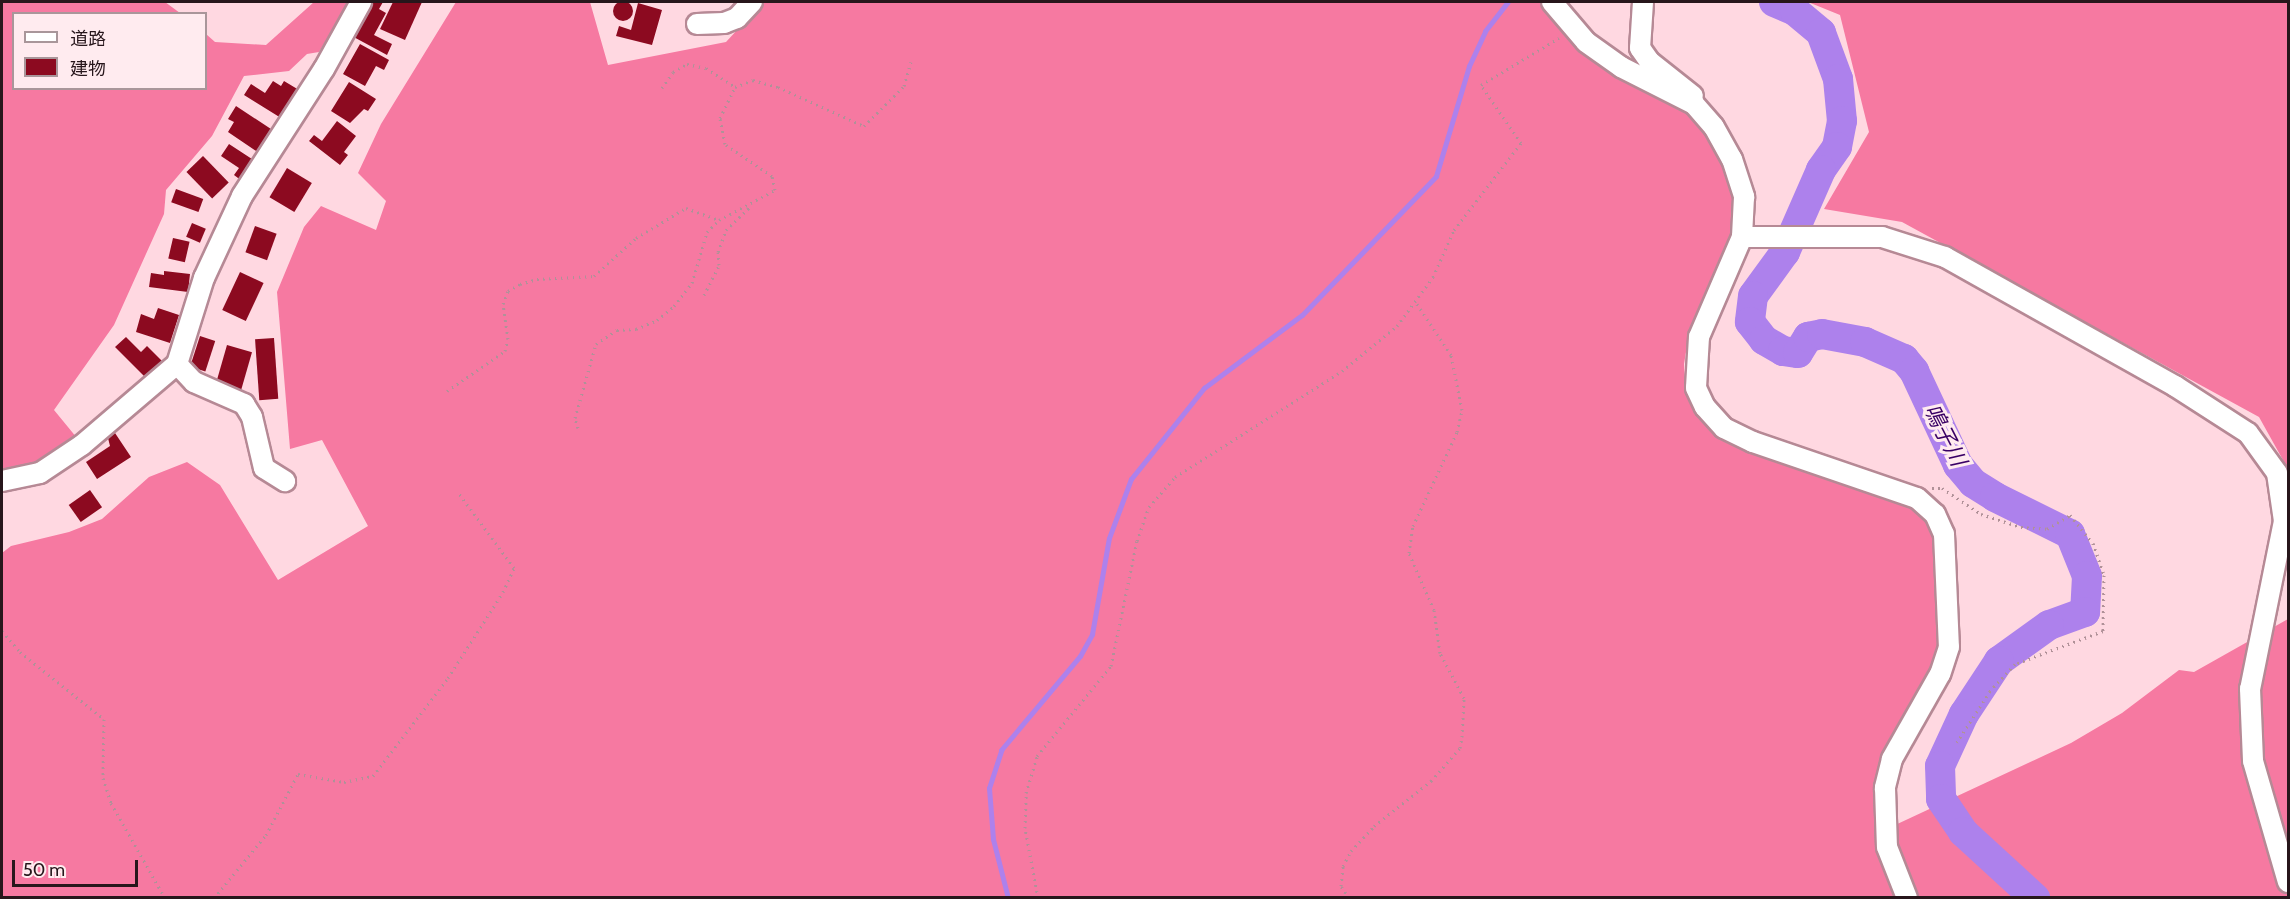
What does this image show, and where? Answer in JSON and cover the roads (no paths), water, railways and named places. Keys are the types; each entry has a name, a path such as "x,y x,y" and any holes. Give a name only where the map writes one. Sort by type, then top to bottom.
{"street":[{"path":"2,481 40,473 82,445 177,364 204,278 242,196 324,69 361,2"},
{"path":"697,24 737,18 752,2"},
{"path":"1552,2 1573,29 1621,67 1694,104 1714,127 1732,159 1744,197 1742,237 1699,337 1694,364 1696,388 1705,407 1724,428 1753,442 1911,496 1935,514 1944,534 1949,647 1940,674 1892,759 1885,788 1887,848 1907,897"},
{"path":"1643,2 1640,48 1649,61 1693,93 1694,104"},
{"path":"1742,237 1882,237 1945,257 2175,386 2248,433 2277,473 2284,520 2250,689 2253,761 2289,882"},
{"path":"177,364 194,382 244,404 252,417 264,468 285,481"}],"waterway":[{"path":"1008,898 993,839 989,788 1001,750 1080,656 1092,634 1109,538 1131,479 1204,388 1302,315 1436,176 1469,66 1485,31 1508,2"},
{"name":"鳴子川","path":"1774,2 1795,11 1821,33 1838,79 1842,121 1837,147 1821,170 1785,252 1753,296 1750,322 1764,340 1783,351 1798,353 1808,337 1822,334 1865,342 1904,359 1914,371 1958,465 1973,483 1995,497 2070,534 2087,576 2085,612 2049,625 1999,661 1964,714 1940,766 1941,799 1963,832 2035,898"}]}
